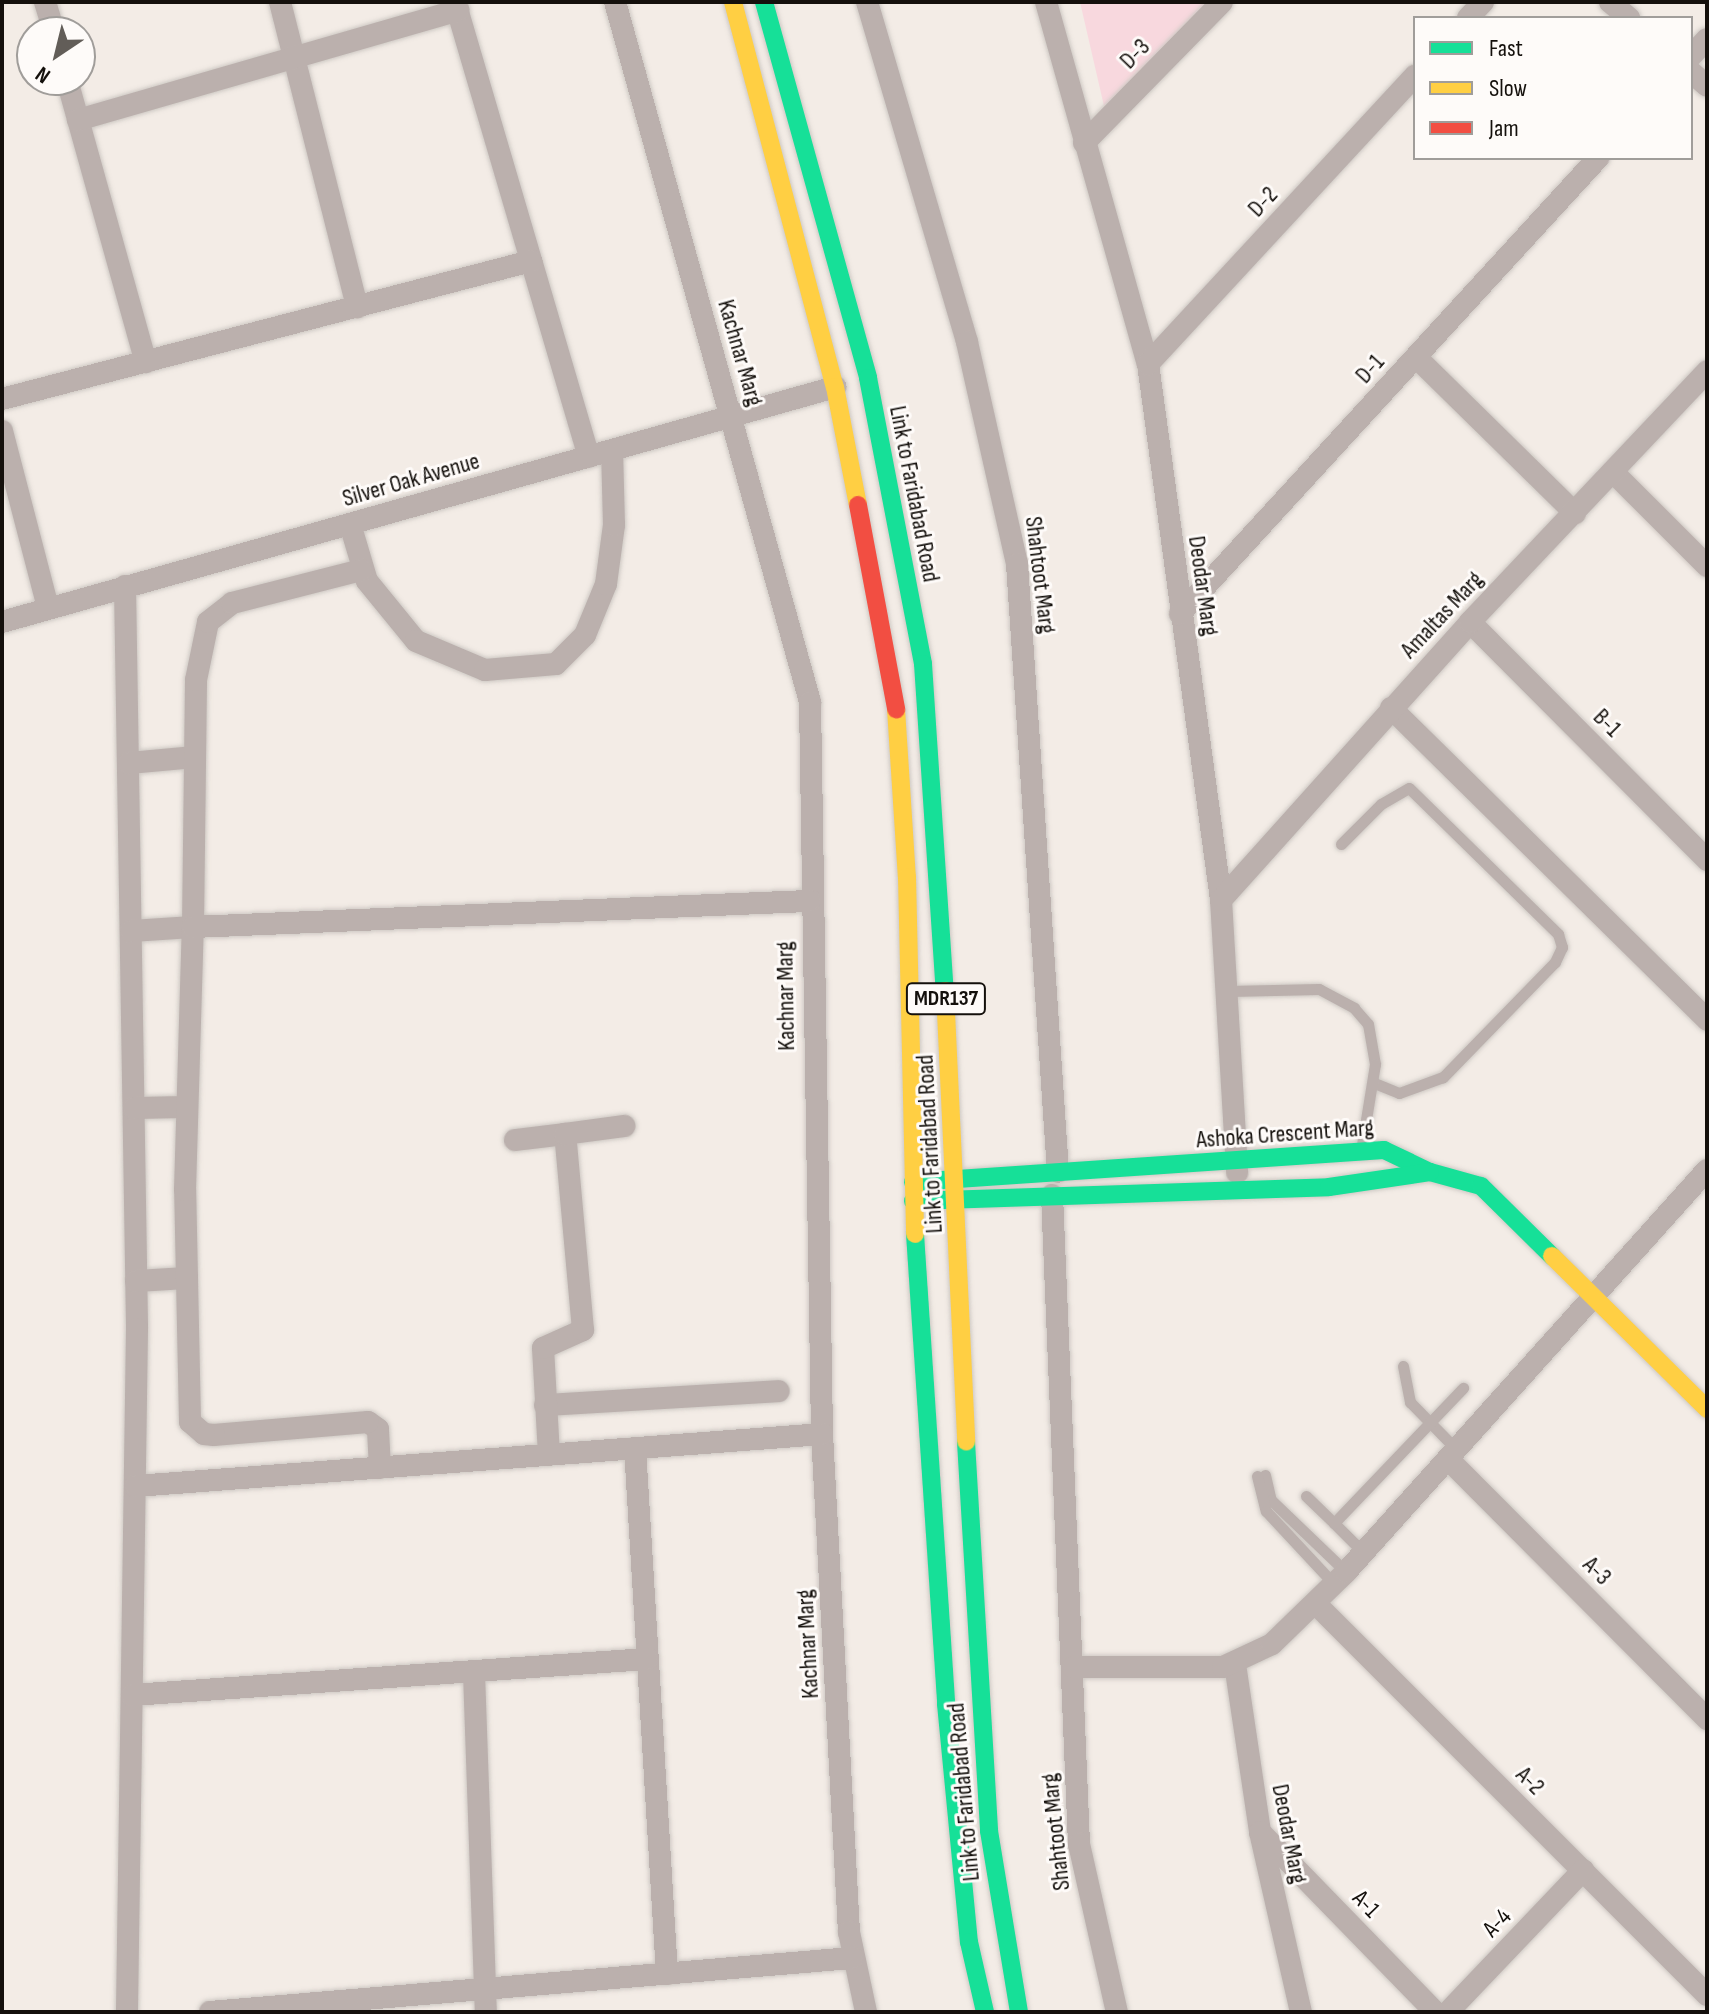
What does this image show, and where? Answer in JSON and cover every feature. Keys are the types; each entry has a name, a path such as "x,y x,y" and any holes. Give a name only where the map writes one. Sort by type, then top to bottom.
{"main road":[{"name":"Link to Faridabad Road","path":"733,2 835,387 895,695 907,877 913,1201 957,1837 969,1942 985,2012"},
{"name":"Link to Faridabad Road","path":"764,2 868,378 923,664 957,1176 970,1561 989,1831 1019,2012"},
{"name":"Ashoka Crescent Marg","path":"913,1182 957,1176 1361,1151 1391,1153 1430,1172 1481,1186 1707,1409"},
{"path":"913,1201 1369,1184 1430,1172"}],"street":[{"path":"280,2 357,307"},
{"name":"Kachnar Marg","path":"615,2 810,702 809,901 822,1434 852,1958 866,2012"},
{"name":"Shahtoot Marg","path":"867,2 967,342 1017,564 1058,1172"},
{"name":"Deodar Marg","path":"1046,2 1148,364 1221,900 1229,991 1237,1189"},
{"name":"D-3","path":"1084,143 1222,2"},
{"path":"1610,2 1627,16"},
{"path":"78,120 457,6 589,457"},
{"path":"1693,54 1707,39"},
{"name":"D-2","path":"1148,364 1413,78"},
{"path":"71,96 146,362"},
{"name":"D-1","path":"1180,614 1596,160"},
{"path":"2,399 531,261"},
{"path":"1416,357 1575,513"},
{"name":"Amaltas Marg","path":"1221,900 1470,622 1707,371"},
{"name":"Silver Oak Avenue","path":"2,622 835,387"},
{"path":"2,431 48,607"},
{"path":"350,524 361,570 398,625 416,641 466,666 506,672 556,664 585,635 606,584 614,525 612,451"},
{"path":"1613,472 1707,566"},
{"path":"361,570 232,603 208,622 196,680 193,927 186,1107 188,1411 195,1429 214,1435 368,1422 378,1429 380,1468"},
{"path":"125,586 136,1281 136,1486 127,2012"},
{"name":"B-1","path":"1470,622 1707,860"},
{"path":"1391,708 1707,1020"},
{"path":"129,763 195,757"},
{"path":"131,931 809,901"},
{"path":"134,1108 186,1107"},
{"path":"515,1140 624,1126"},
{"path":"549,1455 543,1348 583,1330 565,1134"},
{"path":"1073,1667 1235,1664 1272,1644 1316,1604 1454,1455 1707,1170"},
{"name":"Shahtoot Marg","path":"1052,1195 1079,1844 1117,2012"},
{"path":"136,1281 187,1278"},
{"path":"545,1405 779,1391"},
{"path":"136,1486 822,1434"},
{"path":"635,1448 667,1974"},
{"name":"A-3","path":"1454,1455 1707,1719"},
{"name":"A-2","path":"1316,1604 1707,1995"},
{"path":"132,1695 647,1659"},
{"name":"Deodar Marg","path":"1235,1664 1260,1832 1301,2012"},
{"path":"474,1673 482,1989 486,2012"},
{"name":"A-1","path":"1260,1832 1435,2012"},
{"name":"A-4","path":"1448,2012 1583,1870"},
{"path":"210,2012 852,1958"}],"lane":[{"path":"1341,844 1381,804 1409,788 1558,934 1562,947 1555,962 1443,1077 1399,1093 1374,1083"},
{"path":"1229,991 1319,989 1345,1000 1368,1024 1374,1083 1361,1151"},
{"path":"1403,1366 1403,1387 1410,1402 1432,1424 1454,1455"},
{"path":"1334,1523 1432,1424 1463,1388"},
{"path":"1261,1476 1271,1500 1340,1578"},
{"path":"1306,1496 1364,1553"}],"shaded area":[{"path":"1080,2 1215,2 1104,106"}],"traffic: fast":[{"path":"764,2 868,378 923,664 945,991"},
{"path":"913,1182 1384,1150 1430,1172 1481,1186 1552,1256"},
{"path":"913,1201 1329,1187 1430,1172"},
{"path":"915,1234 946,1704 969,1942 985,2012"},
{"path":"966,1442 989,1831 1019,2012"}],"traffic: slow":[{"path":"733,2 835,387 858,505"},
{"path":"896,709 907,877 915,1234"},
{"path":"945,991 966,1442"},
{"path":"1552,1256 1707,1409"}],"traffic: jam":[{"path":"858,505 896,709"}]}
